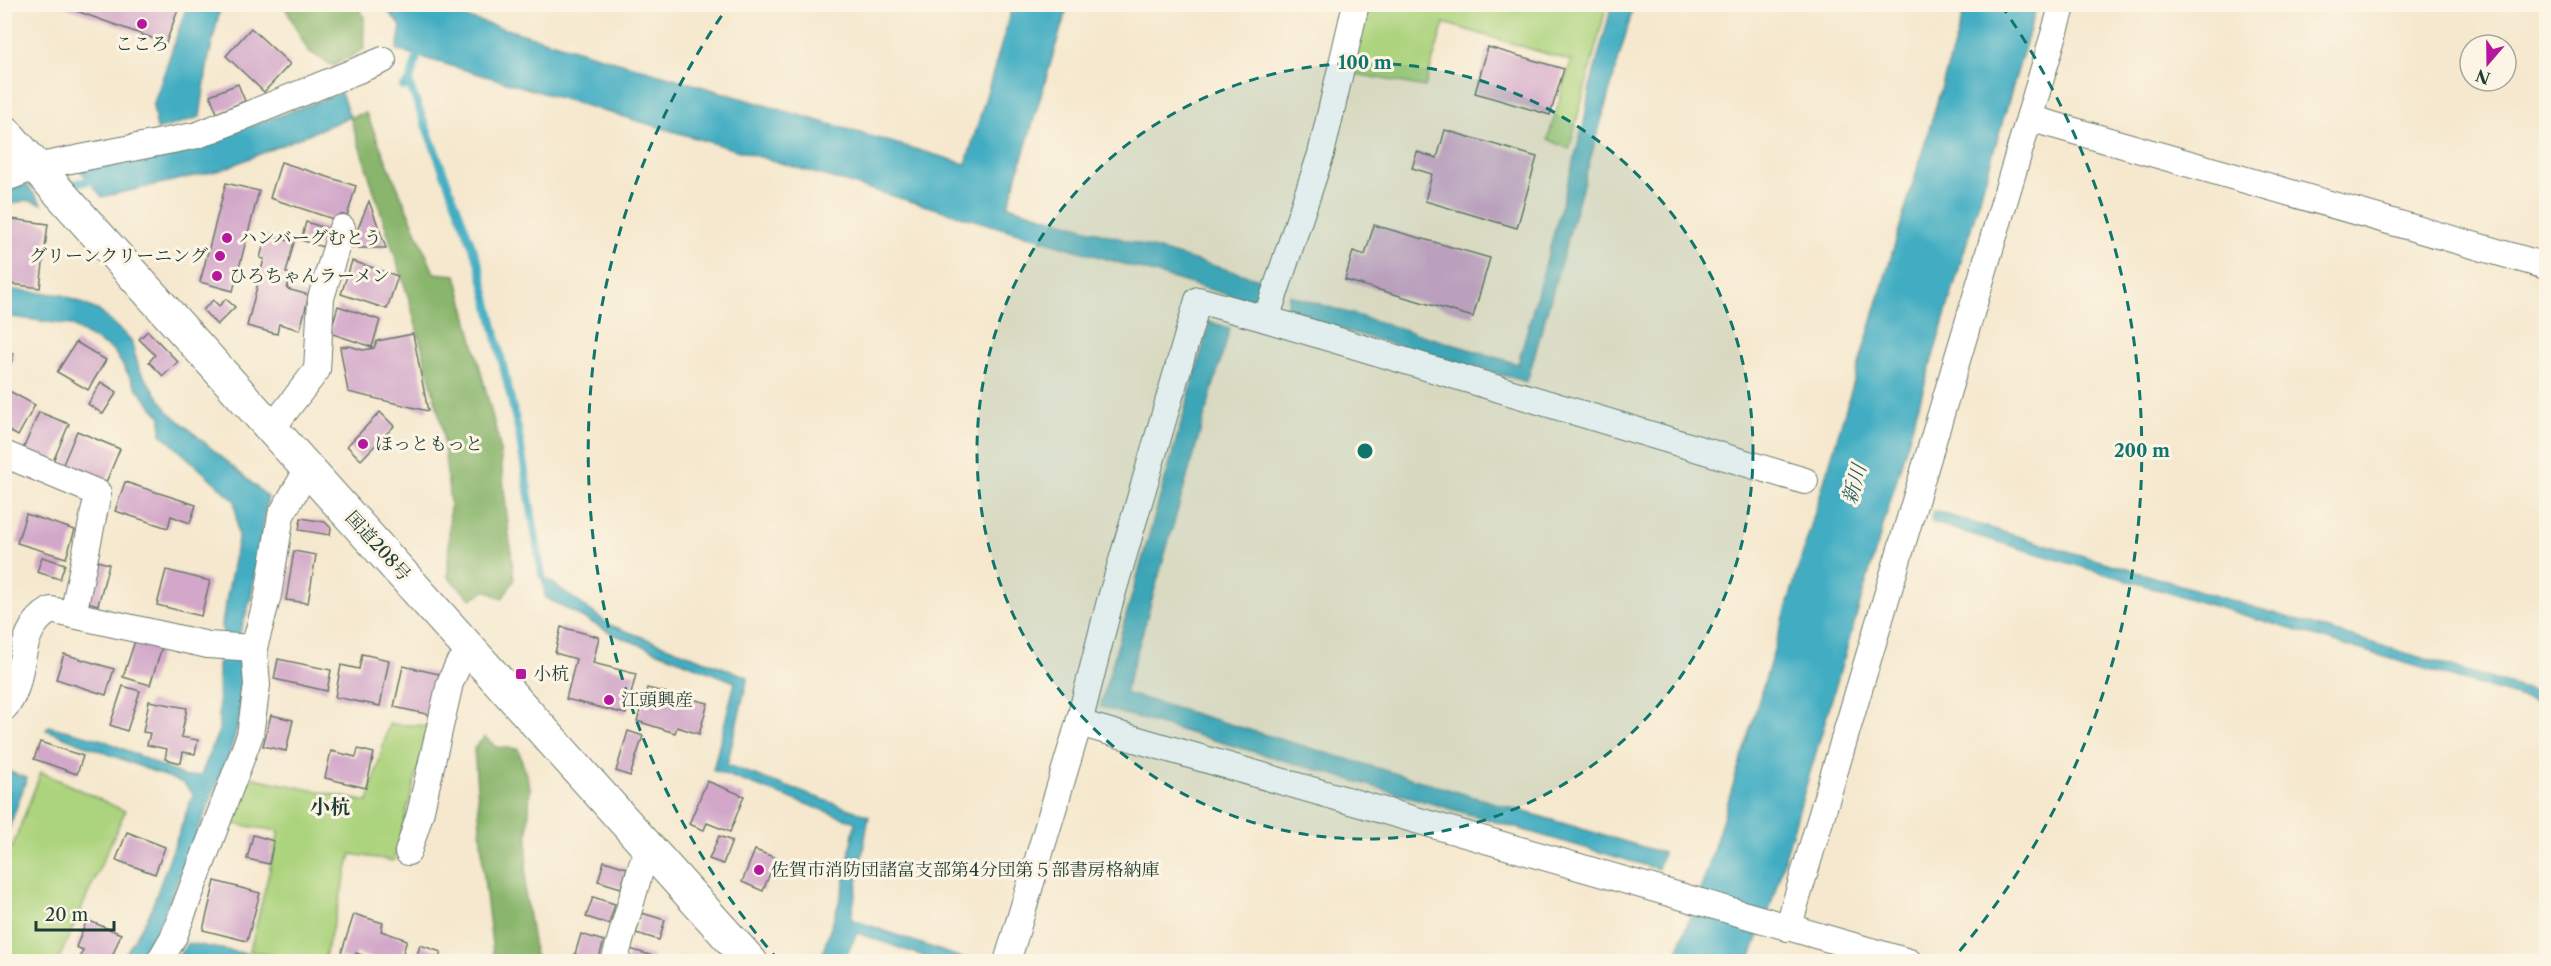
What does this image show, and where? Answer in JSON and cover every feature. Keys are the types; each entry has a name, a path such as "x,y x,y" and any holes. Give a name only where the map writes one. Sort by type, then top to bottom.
{"highway":[{"name":"国道208号","path":"4,131 751,962"}],"street":[{"path":"1266,319 1321,154 1356,4"},
{"path":"1788,928 2063,4"},
{"path":"4,179 35,167 198,135 383,60"},
{"path":"2029,118 2547,266"},
{"path":"272,428 317,370 321,298 342,228"},
{"path":"1007,962 1079,723 1109,605 1198,300 1804,481"},
{"path":"4,454 99,493 73,615"},
{"path":"159,962 174,936 250,735 257,685 254,648 268,595 281,515 308,469"},
{"path":"4,708 11,701 21,659 37,618 51,610 208,645 254,648"},
{"path":"408,852 420,814 450,683 458,665 473,652"},
{"path":"1079,723 1909,962"},
{"path":"614,962 642,864 653,852"}],"green space":[{"path":"284,5 356,5 364,16 364,49 333,66 308,51"},
{"path":"1365,5 1607,5 1569,149 1548,139 1571,61 1444,23 1425,87 1350,73"},
{"path":"366,113 434,273 456,275 499,442 514,580 502,599 486,590 471,599 448,577 450,503 442,426 410,302 350,117"},
{"path":"389,724 429,726 394,861 351,854 324,961 298,961 250,951 279,831 233,824 250,777 368,802"},
{"path":"485,737 496,747 518,749 530,787 525,892 536,961 494,961 484,878 474,748"},
{"path":"41,772 125,811 58,961 5,961 5,846 12,848"}],"water":[{"path":"187,5 221,5 208,61 200,117 157,130 153,106"},
{"path":"382,5 424,5 966,164 1013,5 1068,5 1008,206 1263,280 1256,303 397,50 401,26"},
{"path":"1612,5 1634,5 1527,382 1286,314 1289,295 1518,364 1584,123 1590,87"},
{"name":"新川","path":"1966,5 2037,5 1770,908 1749,961 1673,962 1705,877"},
{"path":"341,93 350,117 221,170 102,197 80,170 179,152"},
{"path":"26,184 42,204 26,200 5,206 5,191"},
{"path":"5,289 63,295 99,311 131,340 139,369 168,411 268,497 251,598 238,639 245,673 242,712 230,752 156,934 140,961 121,961 149,915 193,794 183,783 46,730 49,726 103,740 186,777 201,775 219,730 218,664 225,652 222,623 238,539 235,501 161,434 161,417 138,390 114,351 71,325 5,316"},
{"path":"1210,322 1230,328 1125,693 1663,853 1658,869 1100,707"},
{"path":"1934,511 2546,695 2546,705 1931,522"},
{"path":"542,575 610,625 748,677 727,765 869,816 851,919 970,961 937,961 857,933 844,961 820,961 843,890 855,822 713,770 735,682 615,635 545,597"},
{"path":"7,771 27,778 8,831 4,830"},
{"path":"188,943 286,961 205,962 178,956"}],"building":[{"name":"こころ","path":"57,4 180,4 166,43"},
{"path":"251,28 290,64 264,92 226,56"},
{"path":"1488,47 1564,69 1550,115 1475,93"},
{"path":"238,84 245,101 217,113 210,95"},
{"path":"1445,130 1537,157 1517,228 1425,201 1432,174 1412,168 1417,152 1437,158"},
{"path":"281,162 356,186 345,223 270,198"},
{"path":"226,183 259,191 233,291 200,282"},
{"path":"369,201 386,248 350,248"},
{"path":"4,218 48,224 40,288 4,283"},
{"path":"306,222 335,231 329,249 301,240"},
{"path":"1374,225 1490,258 1473,317 1345,280 1353,251 1365,255"},
{"path":"266,235 294,242 286,273 291,274 287,289 309,295 300,330 279,324 277,334 247,326 264,259 260,258"},
{"path":"352,261 398,276 387,309 341,294"},
{"path":"226,299 235,307 217,325 203,310 213,300 219,306"},
{"path":"338,306 380,320 372,347 330,333"},
{"path":"148,331 178,362 163,376 149,362 155,355 139,339"},
{"path":"413,334 428,411 348,392 340,347 349,346 363,350 374,348 377,341"},
{"path":"76,342 106,360 88,390 57,372"},
{"path":"4,350 14,354 5,380 4,380"},
{"path":"101,382 117,392 103,414 88,404"},
{"path":"4,388 35,405 18,436 4,428"},
{"path":"39,412 69,424 51,466 21,454"},
{"path":"380,412 394,426 361,460 347,446"},
{"path":"77,431 120,449 104,487 61,469"},
{"path":"125,482 196,505 190,523 171,516 168,528 115,511"},
{"path":"26,514 75,530 66,558 17,543"},
{"path":"301,518 325,522 331,528 330,535 299,530"},
{"path":"294,551 316,555 308,603 286,600"},
{"path":"42,557 65,564 60,579 37,572"},
{"path":"89,559 109,564 98,605 79,600"},
{"path":"166,570 210,581 201,616 157,605"},
{"path":"561,627 599,637 593,663 636,674 626,714 566,699 576,659 555,653"},
{"path":"136,638 162,647 150,685 123,677"},
{"path":"4,642 14,645 5,674 4,674"},
{"path":"64,654 114,669 106,695 56,679"},
{"path":"362,654 389,660 380,706 335,697 341,665 359,669"},
{"path":"278,659 331,670 327,691 274,679"},
{"path":"403,666 439,674 431,715 394,707"},
{"path":"123,686 140,691 127,731 110,725"},
{"path":"647,688 708,703 699,734 677,727 675,733 637,721"},
{"path":"149,701 187,708 181,737 198,740 195,754 183,752 181,763 165,759 167,749 147,745 150,733 143,732"},
{"path":"271,715 293,720 286,751 263,746"},
{"path":"628,731 643,736 630,776 616,771"},
{"path":"40,742 83,756 77,774 34,759"},
{"path":"358,749 374,753 366,788 325,778 331,751 356,757"},
{"path":"707,781 744,796 730,832 707,823 704,830 689,824"},
{"path":"127,832 165,847 155,874 116,860"},
{"path":"253,835 274,841 269,864 247,859"},
{"path":"719,836 732,841 723,864 709,859"},
{"name":"佐賀市消防団諸富支部第4分団第５部書房格納庫","path":"755,850 776,858 763,891 742,882"},
{"path":"604,861 627,868 621,888 598,881"},
{"path":"215,881 260,893 247,941 203,930"},
{"path":"593,897 615,904 609,924 586,917"},
{"path":"642,913 665,920 659,940 636,933"},
{"path":"354,914 383,923 381,931 407,940 400,962 383,962 356,953 353,961 340,957"},
{"path":"87,920 121,934 110,962 79,960 83,950 76,947"},
{"path":"581,934 604,941 598,961 575,954"},
{"path":"420,945 441,952 438,962 415,962"},
{"path":"630,949 653,956 651,962 626,962"},
{"path":"681,956 697,961 697,962 680,962"}],"waterway":[{"path":"403,87 409,83 420,48"},
{"path":"409,83 479,264 518,429 542,575"},
{"path":"65,185 100,179"}],"place":[{"name":"こころ","path":"142,24"},
{"name":"ハンバーグむとう","path":"227,238"},
{"name":"グリーンクリーニング","path":"220,256"},
{"name":"ひろちゃんラーメン","path":"217,276"},
{"name":"ほっともっと","path":"363,444"},
{"name":"小杭","path":"521,674"},
{"name":"江頭興産","path":"609,700"},
{"name":"佐賀市消防団諸富支部第4分団第５部書房格納庫","path":"759,870"}],"district":[{"name":"小杭","path":"330,807"}]}
